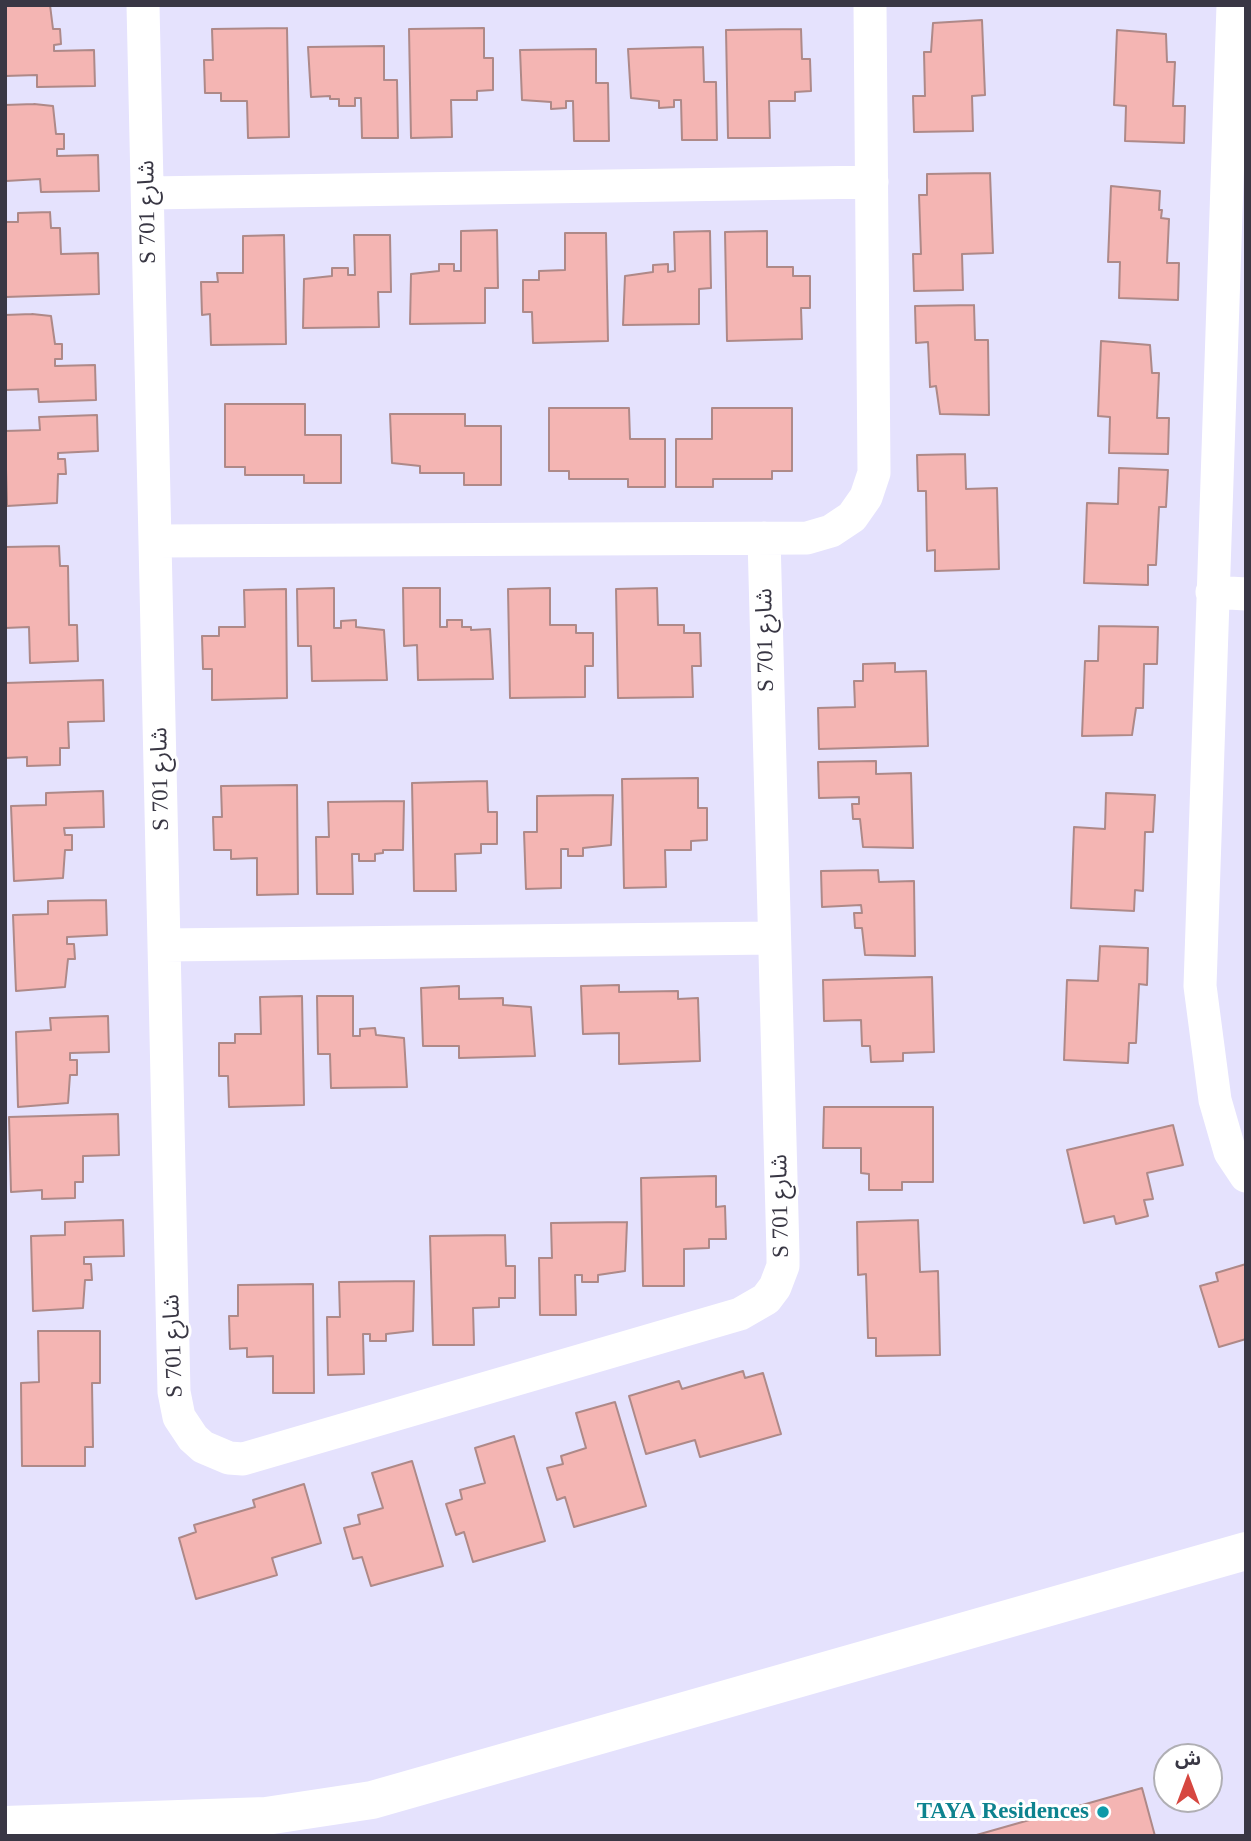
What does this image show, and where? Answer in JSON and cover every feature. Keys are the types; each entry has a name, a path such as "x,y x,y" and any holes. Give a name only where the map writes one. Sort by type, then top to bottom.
{"street":[{"name":"S 701 شارع","path":"143,5 176,1404 185,1428 203,1447 229,1458 243,1459 740,1314 766,1299 775,1287 783,1266 764,538"},
{"path":"155,541 807,538 831,531 852,517 866,497 874,473 870,5"},
{"path":"1233,5 1236,193 1212,592 1200,986 1205,1043 1215,1100 1230,1152 1246,1176"},
{"path":"148,193 872,182"},
{"path":"1212,592 1246,594"},
{"path":"164,945 774,938"},
{"path":"5,1825 104,1827 266,1816 372,1800 1246,1551"}],"building":[{"path":"5,5 50,5 53,29 60,29 61,44 54,45 54,51 94,50 95,86 37,87 37,75 5,76"},
{"path":"982,20 985,95 972,96 973,131 914,132 913,96 925,96 924,52 931,52 933,23"},
{"path":"287,28 289,137 248,138 247,101 221,101 221,93 205,93 204,60 213,60 212,29"},
{"path":"484,28 484,58 493,58 493,90 477,91 477,100 451,100 452,137 411,138 409,29"},
{"path":"801,29 802,59 810,59 811,91 795,92 795,101 769,101 770,138 728,138 726,30"},
{"path":"1117,30 1166,34 1167,62 1175,62 1173,106 1185,106 1184,143 1125,141 1126,106 1114,105"},
{"path":"384,46 384,80 397,80 398,138 362,138 361,98 355,98 355,106 339,106 339,99 330,99 330,96 311,97 308,47"},
{"path":"703,47 704,82 716,82 717,140 682,140 681,100 674,100 674,107 659,108 659,101 631,98 628,49"},
{"path":"596,49 596,83 608,83 609,141 574,141 573,101 566,101 566,108 551,109 551,102 522,100 520,50"},
{"path":"5,105 53,106 56,134 64,134 64,149 57,149 57,156 98,155 99,191 41,192 40,179 6,181"},
{"path":"990,173 993,253 962,254 963,290 914,291 913,254 921,254 919,195 927,195 927,174"},
{"path":"1111,186 1160,191 1161,218 1169,219 1167,263 1179,263 1178,300 1119,298 1120,262 1108,262"},
{"path":"50,212 51,228 60,228 61,254 98,253 99,294 5,297 5,222 18,222 18,213"},
{"path":"497,230 498,288 485,288 485,323 410,324 411,274 439,271 439,264 454,264 454,271 461,271 461,231"},
{"path":"710,231 711,288 699,289 699,324 623,325 625,276 653,272 653,265 668,264 668,272 675,271 674,232"},
{"path":"767,231 767,267 793,267 793,276 810,276 810,308 801,308 802,339 727,341 725,232"},
{"path":"565,233 606,233 608,341 533,343 532,312 523,312 523,280 539,280 539,271 565,270"},
{"path":"284,235 286,344 211,345 210,314 202,315 201,282 218,282 217,273 243,273 243,236"},
{"path":"354,235 390,235 391,292 378,292 379,327 303,328 304,279 332,276 332,268 348,268 348,275 355,275"},
{"path":"974,305 975,340 988,340 989,415 940,414 936,386 930,387 928,342 916,343 915,306"},
{"path":"5,315 51,316 55,344 62,344 62,359 55,359 55,366 95,365 96,400 39,402 38,389 5,390"},
{"path":"1101,341 1150,345 1152,373 1159,373 1157,418 1169,418 1168,454 1109,453 1110,417 1098,416"},
{"path":"225,404 305,404 305,435 341,435 341,483 304,483 304,475 245,475 245,467 225,467"},
{"path":"549,408 629,408 630,439 665,439 665,487 628,487 628,479 569,479 569,471 549,471"},
{"path":"712,408 792,408 792,471 772,471 772,479 713,479 713,487 676,487 676,439 712,439"},
{"path":"390,414 465,414 465,426 501,426 501,485 464,485 464,473 420,473 420,466 392,463"},
{"path":"97,415 98,451 58,453 58,459 65,459 66,474 58,474 57,503 7,506 5,431 40,430 39,417"},
{"path":"965,454 966,489 997,488 999,569 935,571 935,550 927,551 926,491 918,491 917,455"},
{"path":"1119,468 1168,470 1166,507 1159,507 1156,565 1148,565 1148,585 1084,583 1087,503 1118,504"},
{"path":"59,546 60,566 68,566 69,625 77,625 78,661 30,663 29,627 5,628 5,547"},
{"path":"334,588 334,628 341,628 341,621 356,620 356,627 384,630 387,680 312,681 311,646 298,646 297,589"},
{"path":"403,588 440,588 440,627 447,627 447,620 462,620 462,627 471,627 471,630 490,629 493,679 418,680 417,645 404,646"},
{"path":"550,588 550,625 576,625 576,633 593,633 593,666 585,666 585,697 510,698 508,589"},
{"path":"657,588 658,625 684,625 684,633 700,633 701,666 692,666 693,697 618,698 616,589"},
{"path":"286,589 287,698 212,700 212,669 203,669 202,636 219,636 219,627 245,627 244,590"},
{"path":"1099,626 1158,627 1157,664 1144,664 1143,708 1136,708 1132,735 1082,736 1085,661 1098,661"},
{"path":"895,663 895,672 926,671 928,746 819,749 818,708 855,707 854,681 863,681 863,664"},
{"path":"103,680 104,721 68,722 69,748 60,748 60,765 27,766 27,757 5,758 5,683"},
{"path":"876,761 876,774 911,773 913,848 863,847 860,819 853,819 852,804 859,804 859,797 819,798 818,762"},
{"path":"698,778 698,808 707,808 707,840 691,841 691,850 665,850 666,887 624,888 622,779"},
{"path":"487,781 488,812 497,812 497,844 481,844 481,853 455,854 456,891 414,891 412,783"},
{"path":"297,785 298,894 257,895 257,858 231,859 231,850 214,850 213,817 222,817 221,786"},
{"path":"103,791 104,827 64,828 65,835 72,835 72,850 65,850 63,878 14,881 11,806 46,805 46,793"},
{"path":"1106,793 1155,795 1153,832 1145,832 1143,891 1135,890 1134,911 1071,908 1074,827 1105,829"},
{"path":"613,795 611,845 583,848 583,856 568,856 568,849 561,849 561,888 526,889 524,832 537,832 537,796"},
{"path":"404,801 403,850 383,850 383,853 375,854 375,861 359,861 359,854 352,854 353,894 317,894 316,837 329,837 328,802"},
{"path":"878,870 879,882 914,881 915,956 865,955 862,928 855,928 854,913 862,913 861,905 822,907 821,871"},
{"path":"106,900 107,935 67,937 67,944 74,944 75,959 68,959 65,987 16,991 13,915 48,914 48,901"},
{"path":"1100,946 1148,948 1147,985 1139,984 1136,1043 1129,1043 1128,1063 1064,1060 1067,980 1098,981"},
{"path":"932,977 934,1052 903,1053 903,1061 871,1062 870,1046 862,1046 861,1020 824,1021 823,980"},
{"path":"619,985 619,992 678,991 678,999 698,998 700,1061 619,1064 619,1033 583,1034 581,986"},
{"path":"459,986 459,999 503,998 503,1005 531,1007 535,1056 459,1058 459,1046 423,1046 421,988"},
{"path":"302,996 304,1105 229,1107 228,1076 219,1076 219,1043 235,1043 235,1034 261,1034 260,997"},
{"path":"317,996 353,996 353,1036 360,1036 360,1029 375,1028 376,1035 404,1038 407,1087 331,1088 330,1054 318,1054"},
{"path":"108,1016 109,1052 70,1053 70,1060 77,1060 77,1075 70,1075 68,1103 18,1107 16,1032 51,1030 50,1018"},
{"path":"824,1107 933,1107 933,1182 902,1182 902,1190 869,1190 869,1174 861,1173 861,1148 823,1148"},
{"path":"118,1114 119,1155 83,1156 83,1182 75,1182 75,1198 42,1199 42,1190 11,1192 9,1117"},
{"path":"1173,1125 1183,1165 1147,1173 1153,1199 1144,1200 1148,1216 1116,1224 1114,1216 1084,1223 1067,1150"},
{"path":"716,1176 716,1207 725,1206 726,1239 709,1239 709,1248 684,1249 684,1286 643,1286 641,1178"},
{"path":"123,1220 124,1256 84,1257 84,1264 91,1264 92,1280 85,1280 83,1308 33,1311 31,1236 65,1235 65,1222"},
{"path":"918,1220 920,1272 938,1271 940,1355 876,1356 876,1338 868,1338 866,1274 858,1275 857,1222"},
{"path":"627,1222 625,1271 598,1275 598,1282 582,1282 582,1275 575,1275 576,1315 540,1315 539,1258 552,1258 551,1223"},
{"path":"505,1235 506,1266 515,1266 515,1298 499,1298 499,1307 473,1308 474,1345 433,1345 430,1236"},
{"path":"1246,1264 1246,1339 1219,1347 1200,1286 1218,1281 1216,1273"},
{"path":"414,1281 413,1331 386,1334 386,1341 370,1341 370,1334 363,1334 364,1374 328,1375 327,1317 340,1317 339,1282"},
{"path":"313,1284 314,1393 273,1393 273,1356 247,1357 247,1348 230,1349 229,1316 238,1316 238,1285"},
{"path":"38,1331 100,1331 100,1383 92,1383 93,1447 85,1447 85,1466 22,1466 21,1383 39,1382"},
{"path":"743,1371 745,1378 763,1373 781,1434 700,1457 695,1440 646,1454 629,1396 679,1381 682,1389"},
{"path":"615,1402 646,1506 574,1527 565,1497 557,1500 547,1468 563,1464 561,1456 586,1448 576,1413"},
{"path":"514,1436 545,1541 473,1562 464,1532 456,1535 446,1504 462,1499 460,1490 485,1483 475,1448"},
{"path":"412,1461 443,1566 371,1586 362,1557 353,1559 344,1528 360,1524 358,1515 383,1508 372,1473"},
{"path":"304,1484 321,1543 272,1558 277,1575 196,1599 179,1538 196,1532 194,1525 255,1507 253,1500"},
{"name":"TAYA Residences","path":"1142,1788 1155,1836 973,1836"}],"place":[{"name":"TAYA Residences","path":"1103,1812"}]}
